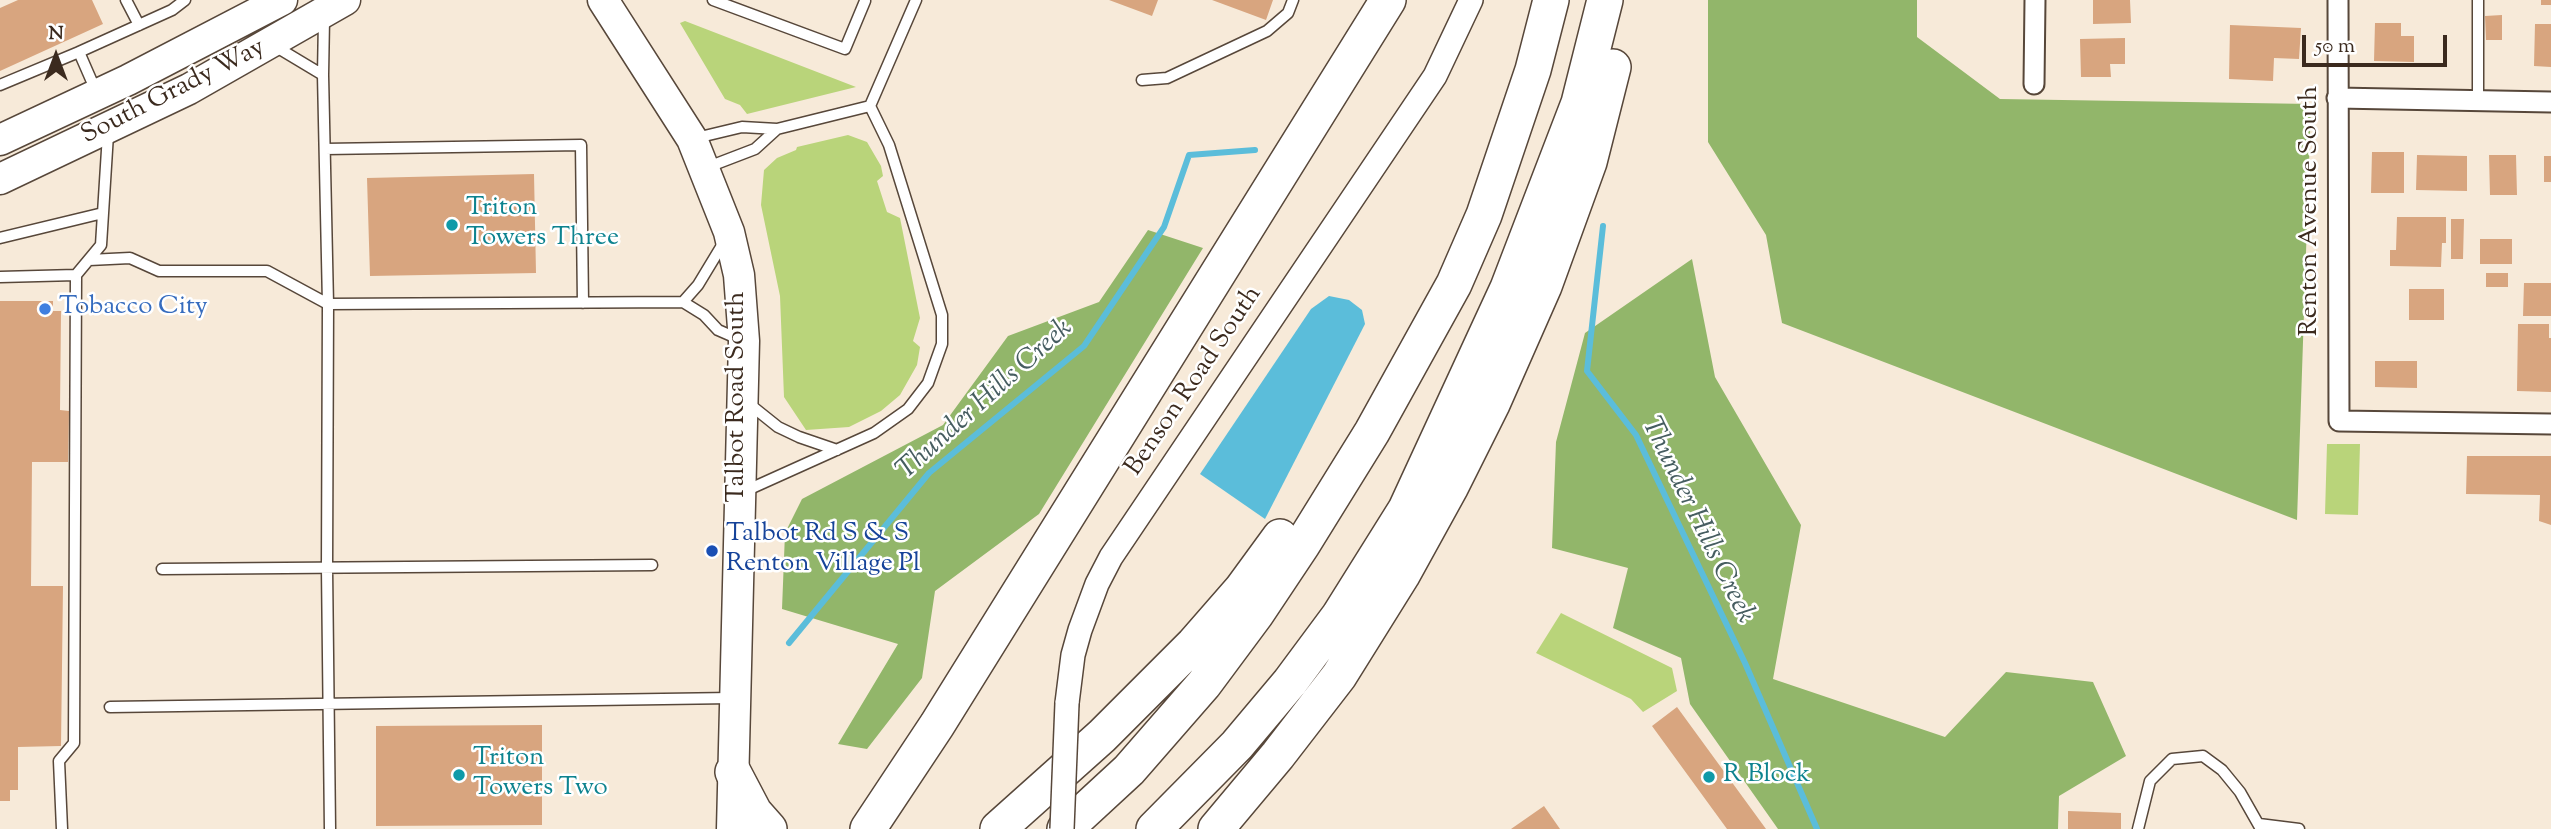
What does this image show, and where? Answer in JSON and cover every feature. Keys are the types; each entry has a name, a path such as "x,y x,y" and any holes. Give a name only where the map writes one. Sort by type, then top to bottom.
{"highway":[{"path":"868,829 937,725 1388,0"},
{"path":"1063,829 1129,771 1205,684 1256,614 1372,432 1454,284 1484,215 1533,70 1551,0"},
{"path":"1163,823 1237,745 1290,682 1339,616 1406,509 1508,288 1579,103 1605,0"},
{"path":"1216,829 1339,676 1402,575 1492,404 1544,286 1589,162 1629,0"},
{"path":"998,829 1102,736 1194,644 1242,589 1335,456 1390,365 1454,284"},
{"path":"733,772 754,812 769,829"}],"main road":[{"name":"South Grady Way","path":"0,140 98,94 282,0"},
{"name":"Talbot Road South","path":"603,0 692,139 729,232 739,275 744,341 732,829"},
{"name":"South Grady Way","path":"0,179 189,89 269,44 324,8"},
{"path":"108,128 111,116 123,100 180,71 184,51"},
{"path":"40,160 45,141 92,113 97,105 98,94"}],"street":[{"name":"Benson Road South","path":"1063,829 1067,703 1073,656 1097,584 1111,556 1435,76 1471,0"},
{"path":"2034,84 2035,0"},
{"name":"Renton Avenue South","path":"2338,0 2339,421 2551,424"},
{"path":"2337,98 2551,102"}],"lane":[{"path":"127,0 139,25"},
{"path":"0,85 172,10 185,0"},
{"path":"713,0 845,49 865,1"},
{"path":"740,493 874,433 908,409 928,383 942,344 942,315 889,145 870,106 916,0"},
{"path":"1142,80 1167,78 1267,31 1288,13 1293,0"},
{"path":"2478,0 2478,101"},
{"path":"324,8 330,829"},
{"path":"269,44 323,75"},
{"path":"79,52 98,94"},
{"path":"692,139 742,127 777,129 870,106"},
{"path":"62,829 59,761 74,743 76,275 101,245 108,128"},
{"path":"705,168 755,149 777,129"},
{"path":"325,149 581,145 583,303"},
{"path":"0,238 103,213"},
{"path":"683,302 698,285 729,232"},
{"path":"89,260 130,258 159,271 267,271 328,304 683,302 704,315 718,330 744,341"},
{"path":"0,277 76,275"},
{"path":"742,398 778,427 837,450"},
{"path":"162,569 652,565"},
{"path":"110,707 735,698"},
{"path":"2138,829 2150,781 2172,759 2203,756 2222,770 2260,826 2298,829"}],"green space":[{"path":"1708,0 1917,0 1917,37 2000,99 2311,104 2297,520 1782,323 1766,235 1708,142"},
{"path":"685,21 856,87 747,114 740,105 725,99 680,23"},
{"path":"848,135 867,142 881,166 883,176 877,181 887,212 900,218 920,318 913,341 920,347 917,365 900,395 881,411 849,427 806,430 784,397 780,296 761,205 764,170 777,158 796,150 797,147"},
{"path":"1148,230 1203,248 1039,514 935,591 922,678 867,749 838,744 898,644 782,609 785,533 802,499 943,425 1008,336 1099,302"},
{"path":"1692,259 1715,377 1801,525 1773,679 1945,737 2006,672 2093,682 2126,756 2059,796 2058,829 1778,829 1690,704 1681,658 1613,628 1628,568 1552,548 1556,442 1585,333"},
{"path":"2327,444 2360,444 2358,515 2325,514"},
{"path":"1561,613 1672,668 1677,691 1643,712 1631,699 1536,653"}],"water":[{"path":"1329,296 1349,300 1362,310 1365,324 1265,519 1200,474 1311,309"}],"building":[{"path":"18,0 92,0 103,24 0,71 0,8"},
{"path":"1109,0 1158,0 1152,16"},
{"path":"1212,0 1273,0 1266,20"},
{"path":"2093,0 2130,0 2131,23 2093,24"},
{"path":"2541,0 2551,0 2551,5 2541,5"},
{"path":"2502,15 2502,40 2486,40 2485,16"},
{"path":"2375,23 2401,23 2401,36 2414,36 2414,62 2374,61"},
{"path":"2535,24 2551,24 2551,67 2534,66"},
{"path":"2230,25 2301,28 2299,59 2274,58 2273,81 2229,79"},
{"path":"2125,38 2125,64 2110,64 2111,77 2081,77 2080,39"},
{"path":"2372,152 2404,152 2404,193 2371,193"},
{"path":"2417,155 2467,156 2467,191 2416,190"},
{"path":"2489,155 2516,155 2517,195 2490,195"},
{"path":"2544,156 2551,156 2551,182 2544,182"},
{"name":"Triton Towers Three","path":"534,174 536,273 370,276 367,178"},
{"path":"2397,217 2446,217 2446,243 2442,243 2441,267 2390,266 2390,250 2396,250"},
{"path":"2451,219 2464,219 2463,259 2451,259"},
{"path":"2480,239 2512,239 2512,264 2480,264"},
{"path":"2486,273 2508,273 2508,287 2486,287"},
{"path":"2524,283 2551,283 2551,316 2523,316"},
{"path":"2409,289 2444,289 2444,320 2409,320"},
{"path":"0,301 53,301 53,311 61,311 60,410 69,411 68,462 32,462 31,586 63,586 61,746 18,747 18,790 10,790 10,801 0,801"},
{"path":"2518,324 2549,324 2551,392 2517,391"},
{"path":"2375,361 2417,361 2417,388 2375,387"},
{"path":"2467,456 2551,456 2551,525 2539,521 2540,495 2466,494"},
{"name":"R Block","path":"1677,707 1766,829 1727,829 1652,726"},
{"name":"Triton Towers Two","path":"542,725 542,825 376,826 376,726"},
{"path":"1544,806 1560,829 1511,829"},
{"path":"2068,811 2121,813 2121,829 2068,829"}],"waterway":[{"name":"Thunder Hills Creek","path":"789,643 929,473 1084,346 1164,227 1189,155 1255,150"},
{"name":"Thunder Hills Creek","path":"1603,226 1587,371 1636,435 1745,663 1817,829"}],"place":[{"name":"Triton Towers Three","path":"452,225"},
{"name":"Tobacco City","path":"45,309"},
{"name":"Talbot Rd S & S Renton Village Pl","path":"712,551"},
{"name":"Triton Towers Two","path":"459,775"},
{"name":"R Block","path":"1709,777"}]}
